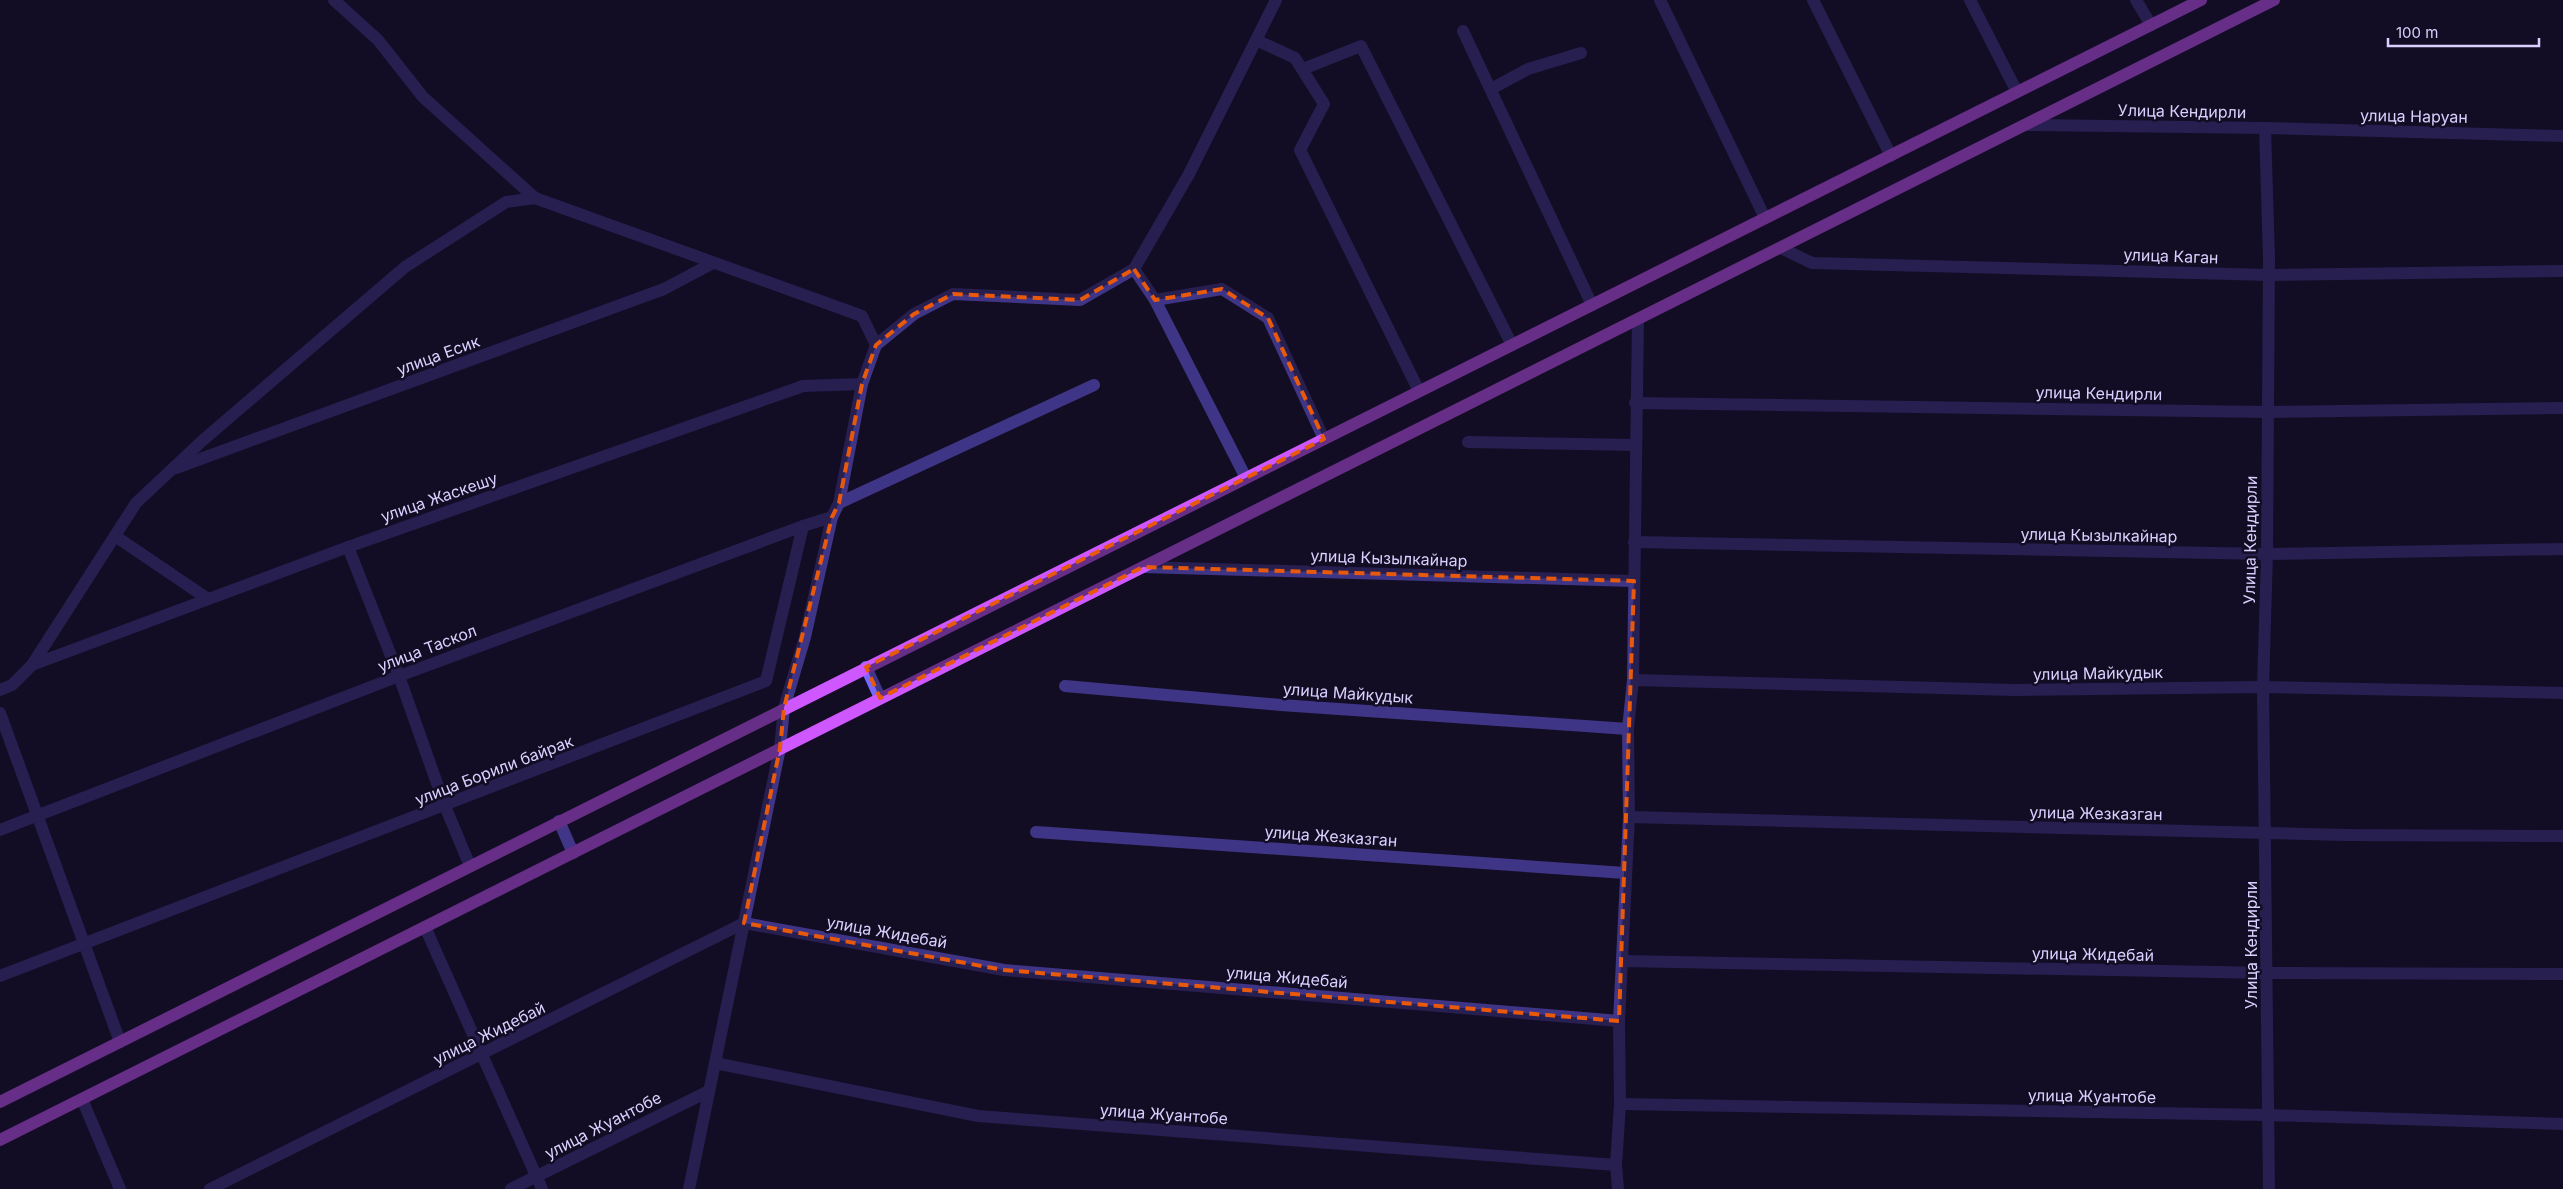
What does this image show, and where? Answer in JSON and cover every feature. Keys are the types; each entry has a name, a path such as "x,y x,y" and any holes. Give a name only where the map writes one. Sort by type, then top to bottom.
{"main road":[{"path":"0,1102 2202,0"},
{"path":"0,1140 2274,0"},
{"path":"866,667 880,698"},
{"path":"559,821 573,853"}],"street":[{"path":"334,0 378,40 423,97 535,198 862,316 876,345"},
{"path":"688,1189 780,748 784,708 805,637 832,517 839,503 862,384 876,345 914,314 953,294 1080,300 1134,270 1189,174 1276,0"},
{"path":"1660,0 1765,218"},
{"path":"1814,0 1891,156"},
{"path":"1970,0 2017,92"},
{"path":"2136,0 2150,26"},
{"path":"1463,31 1592,305"},
{"path":"1256,40 1295,58 1304,69 1324,104 1300,150 1419,391"},
{"path":"1304,69 1361,46 1512,345"},
{"path":"1491,89 1528,69 1581,53"},
{"name":"Улица Кендирли","path":"2028,125 2265,128 2269,275 2267,554 2263,687 2268,973 2267,1115 2269,1189"},
{"name":"улица Наруан","path":"2265,128 2563,136"},
{"path":"0,690 12,685 32,665 136,503 170,470 405,267 506,202 535,198"},
{"name":"улица Каган","path":"1781,248 1812,262 2269,275 2563,271"},
{"name":"улица Есик","path":"170,470 664,289 713,263"},
{"path":"1134,270 1155,300 1246,478"},
{"path":"1155,300 1222,289 1268,318 1324,438"},
{"path":"1618,1189 1616,1165 1620,1104 1619,1021 1629,817 1628,729 1633,680 1635,403 1638,319"},
{"name":"улица Жаскешу","path":"32,665 348,547 803,386 862,384"},
{"path":"839,503 1094,384"},
{"name":"улица Кендирли","path":"1635,403 2268,412 2563,408"},
{"path":"1468,442 1635,445"},
{"name":"улица Таскол","path":"0,830 399,676 803,526 832,517"},
{"name":"улица Борили байрак","path":"0,976 766,681 803,526"},
{"path":"115,536 208,598"},
{"name":"улица Кызылкайнар","path":"1634,542 2267,554 2563,549"},
{"path":"348,547 399,676 444,806 470,866"},
{"name":"улица Кызылкайнар","path":"1143,567 1634,581"},
{"name":"улица Майкудык","path":"1633,680 2015,690 2263,687 2563,693"},
{"name":"улица Майкудык","path":"1066,686 1281,705 1628,729"},
{"path":"0,713 120,1042"},
{"name":"улица Жезказган","path":"1629,817 2345,835 2563,836"},
{"name":"улица Жезказган","path":"1036,832 1625,873"},
{"name":"улица Жидебай","path":"210,1189 744,923 1004,970 1619,1021"},
{"path":"425,927 542,1189"},
{"name":"улица Жидебай","path":"1622,961 2268,973 2563,974"},
{"name":"улица Жуантобе","path":"715,1063 978,1116 1616,1165"},
{"name":"улица Жуантобе","path":"512,1189 709,1090"},
{"path":"82,1099 120,1189"},
{"name":"улица Жуантобе","path":"1620,1104 2267,1115 2563,1124"}],"highlighted area":[{"path":"1134,269 1155,300 1222,289 1268,318 1324,439 866,667 880,698 1143,567 1634,581 1619,1021 1004,970 744,923 780,748 784,708 832,517 839,503 862,384 876,345 914,314 953,294 1080,300"}]}
